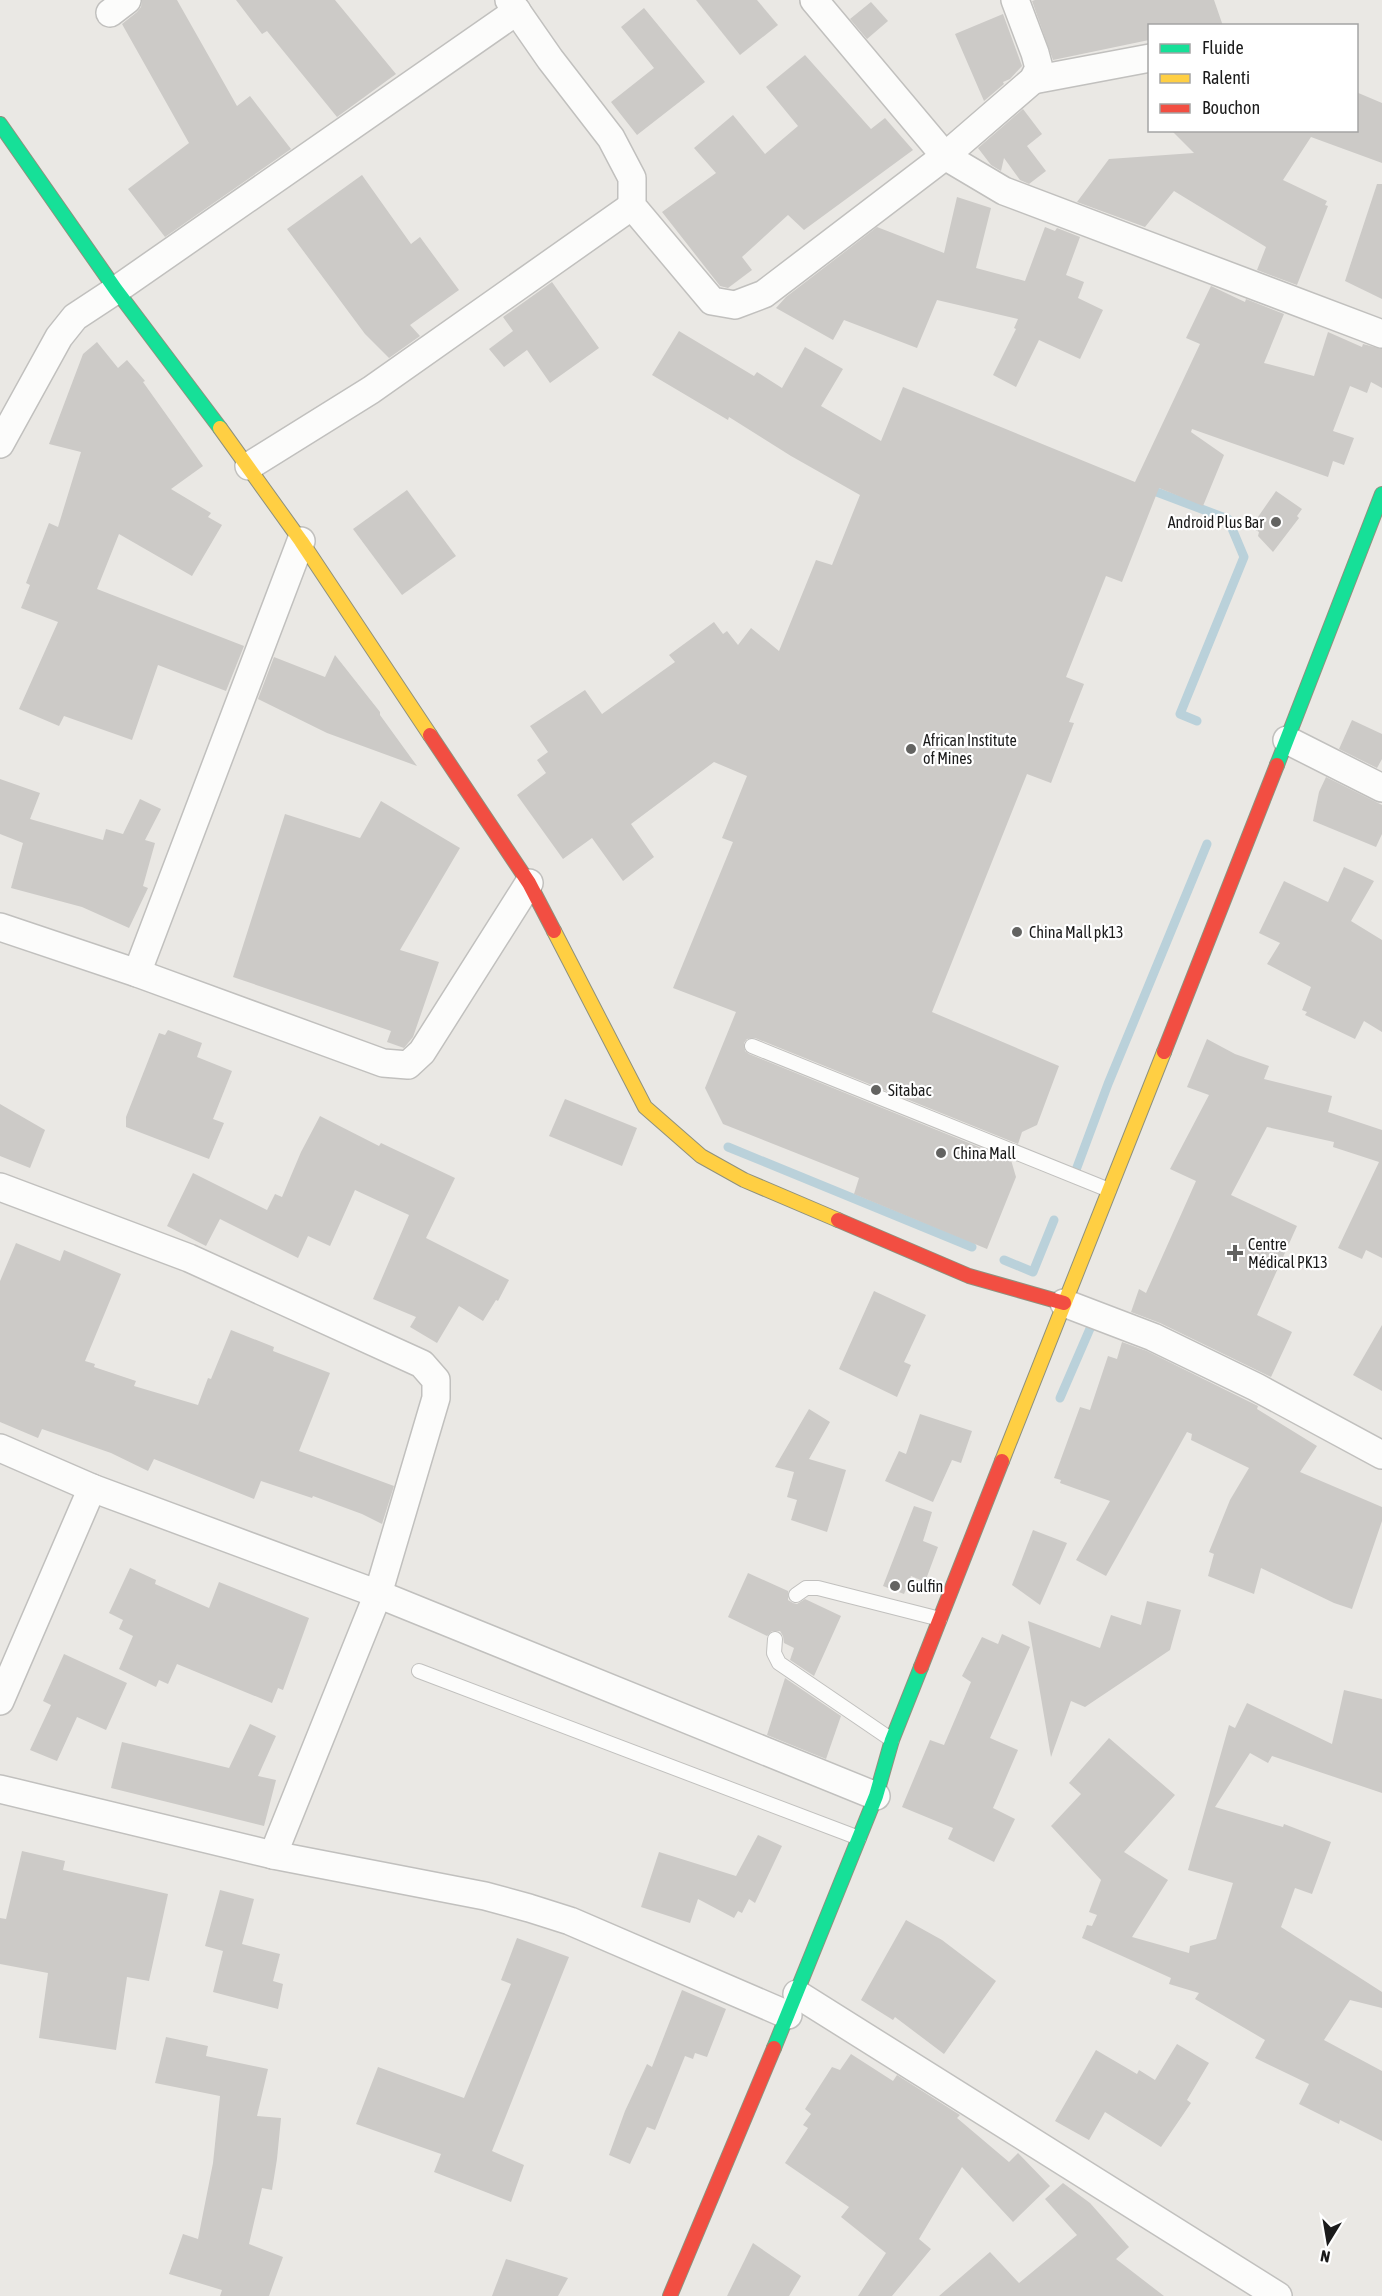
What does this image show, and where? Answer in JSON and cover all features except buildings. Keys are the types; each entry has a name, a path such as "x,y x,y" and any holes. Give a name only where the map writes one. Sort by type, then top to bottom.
{"main road":[{"path":"0,124 116,290 249,466 302,541 529,883 645,1107 701,1156 744,1180 969,1276 1064,1303"},
{"path":"670,2296 793,2004 876,1796 892,1740 1382,494"}],"street":[{"path":"814,0 945,156 1004,191 1382,334"},
{"path":"0,444 59,337 75,317 513,5 550,59 611,138 632,178 632,206 712,301 735,305 764,294 945,156 1033,80 1039,68 1015,0"},
{"path":"1033,80 1148,58"},
{"path":"249,466 371,390 632,206"},
{"path":"137,973 302,541"},
{"path":"1287,740 1382,788"},
{"path":"0,927 137,973 383,1063 408,1065 422,1052 529,883"},
{"path":"0,1187 189,1258 422,1364 435,1380 436,1398 378,1594 273,1855"},
{"path":"1064,1303 1163,1342 1256,1387 1382,1455"},
{"path":"0,1448 92,1488 378,1594 876,1796"},
{"path":"0,1701 92,1488"},
{"path":"0,1789 273,1855 485,1896 530,1908 793,2004 1278,2296"}],"lane":[{"path":"752,1046 1109,1190"},
{"path":"796,1595 806,1588 818,1587 940,1619"},
{"path":"775,1639 774,1653 779,1664 892,1740"},
{"path":"419,1671 859,1838"}],"waterway":[{"path":"1146,488 1228,519 1244,557 1180,714 1197,721"},
{"path":"1076,1170 1108,1084 1207,844"},
{"path":"728,1147 972,1247"},
{"path":"1004,1260 1033,1272 1054,1220"},
{"path":"1060,1398 1092,1324"}],"traffic: fast":[{"path":"0,124 116,290 220,428"},
{"path":"1277,765 1382,494"},
{"path":"774,2048 876,1796 892,1740 921,1667"}],"traffic: slow":[{"path":"220,428 301,541 430,735"},
{"path":"554,931 645,1107 701,1156 744,1180 838,1220"},
{"path":"1002,1461 1164,1052"}],"traffic: jam":[{"path":"430,735 529,883 554,931"},
{"path":"1164,1052 1277,765"},
{"path":"838,1220 969,1276 1064,1303"},
{"path":"921,1667 1002,1461"},
{"path":"670,2296 774,2048"}],"place":[{"name":"Android Plus Bar","path":"1276,522"},
{"name":"African Institute of Mines","path":"911,749"},
{"name":"China Mall pk13","path":"1017,932"},
{"name":"Sitabac","path":"876,1090"},
{"name":"China Mall","path":"941,1153"},
{"name":"Centre Médical PK13","path":"1235,1253"},
{"name":"Gulfin","path":"895,1586"}]}
